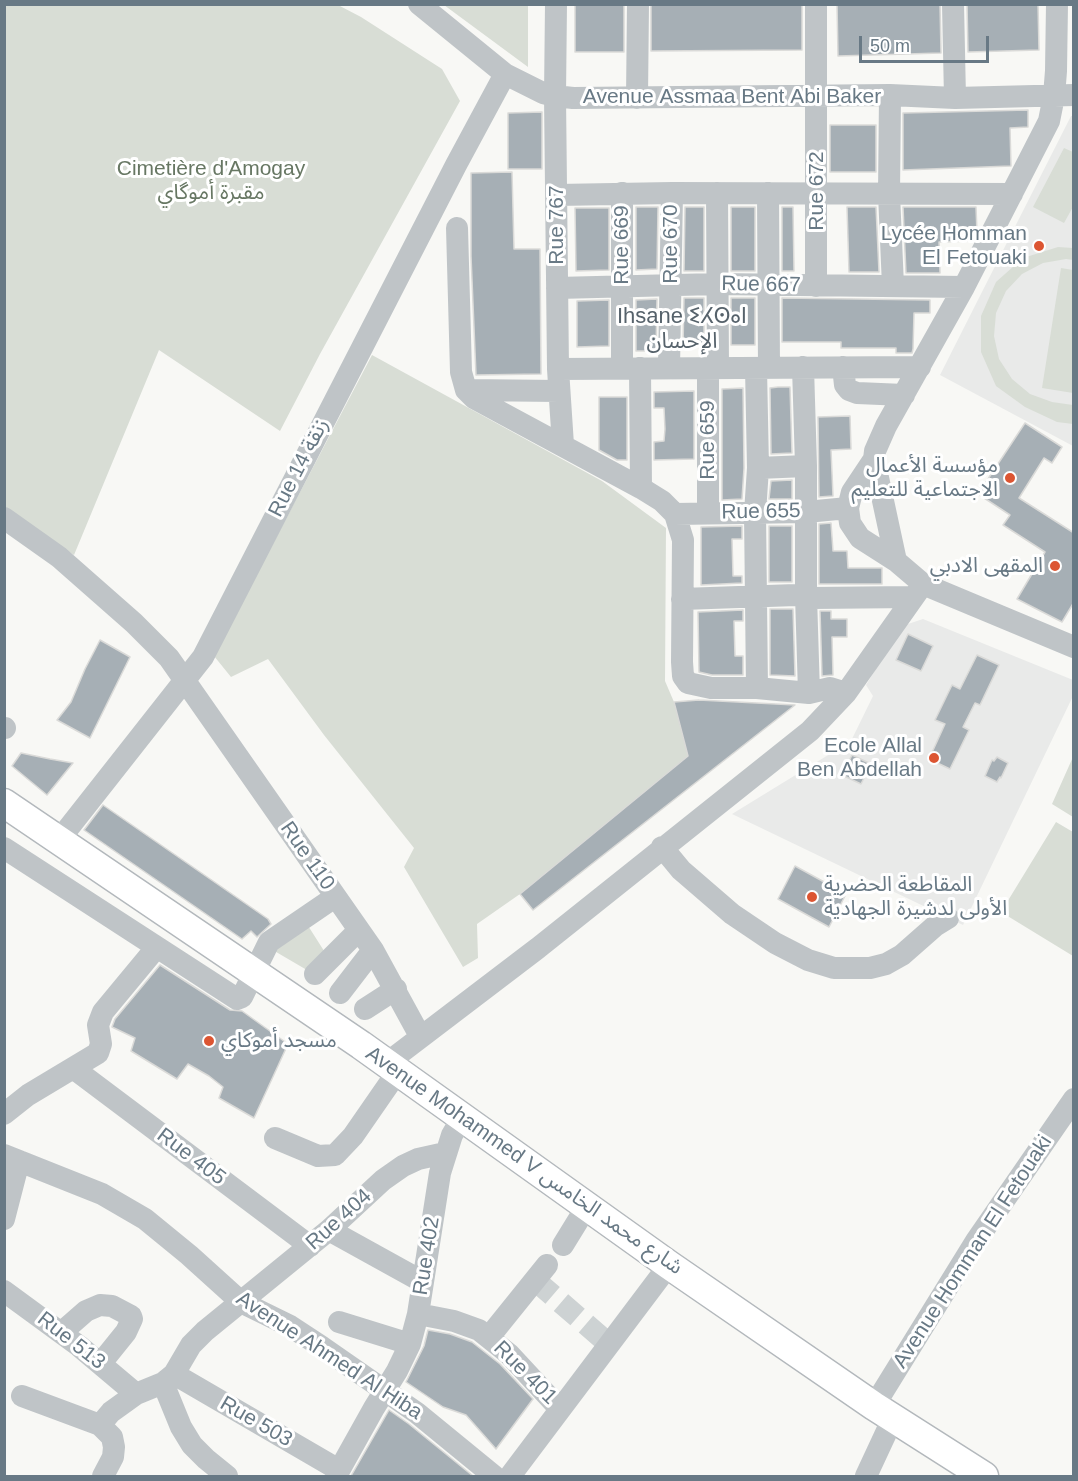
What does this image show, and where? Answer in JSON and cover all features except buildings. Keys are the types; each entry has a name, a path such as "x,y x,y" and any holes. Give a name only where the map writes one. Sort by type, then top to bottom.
{"main road":[{"name":"Avenue Mohammed V شارع محمد الخامس","path":"4,803 392,1067 669,1264 884,1412 984,1476"}],"street":[{"name":"Avenue Assmaa Bent Abi Baker","path":"419,4 506,74 543,93 555,96 573,98 1064,96"},
{"name":"Rue 767","path":"556,4 558,380 563,445"},
{"path":"637,98 638,4"},
{"name":"Rue 672","path":"816,4 816,286"},
{"path":"953,4 955,98"},
{"path":"896,561 874,459 875,451 886,426 964,287 1064,96 1057,4"},
{"name":"Rue 14 زنقة","path":"59,840 203,657 440,195 506,74"},
{"path":"890,96 889,194 893,286"},
{"path":"557,195 622,193 1012,194"},
{"name":"Rue 669","path":"622,193 621,286 631,368 641,488"},
{"name":"Rue 670","path":"669,368 672,193"},
{"name":"Rue 659","path":"708,513 717,284 717,193"},
{"path":"757,688 755,513 768,285 768,193"},
{"path":"457,228 461,372 466,390 474,398 641,488 662,501 675,514 683,540 682,662 684,676 688,683 711,688 757,688 809,693 830,688 846,693"},
{"name":"Rue 667","path":"557,288 717,284 964,287"},
{"path":"843,367 845,385 849,390 857,393 904,395"},
{"path":"466,390 558,380 631,368 920,367"},
{"path":"803,368 809,693"},
{"path":"874,459 852,492 848,508 850,523 860,538 896,561 918,590"},
{"path":"758,468 806,466"},
{"name":"Rue 655","path":"675,514 806,512 848,508"},
{"name":"Rue 110","path":"4,518 59,557 134,623 169,658 373,950 420,1036"},
{"path":"275,1138 318,1156 334,1155 353,1136 392,1067 420,1036 538,948 810,731 846,693 918,590"},
{"path":"682,598 806,596 918,590 1074,647"},
{"path":"662,847 681,870 732,914 775,943 808,960 834,968 870,968 886,964 902,955 935,926 948,918"},
{"path":"4,848 233,998 242,997 269,942 335,897"},
{"path":"315,974 359,930"},
{"path":"4,1114 28,1095 98,1053 101,1044 98,1025 103,1012 156,948"},
{"path":"340,993 373,950"},
{"path":"365,1009 396,989"},
{"name":"Rue 405","path":"73,1068 310,1246"},
{"name":"Avenue Homman El Fetouaki","path":"866,1476 884,1412 976,1241 1071,1109"},
{"name":"Rue 402","path":"338,1473 410,1344 418,1314 432,1219 445,1153 462,1118"},
{"name":"Rue 404","path":"169,1378 198,1338 329,1230 383,1179 418,1159 445,1153"},
{"path":"4,1219 12,1158"},
{"name":"Avenue Ahmed Al Hiba","path":"12,1158 102,1194 145,1220 189,1255 241,1302 290,1326 417,1413 494,1476"},
{"path":"563,1245 587,1206"},
{"path":"329,1230 423,1282"},
{"path":"510,1476 669,1264"},
{"name":"Rue 401","path":"489,1337 547,1266"},
{"name":"Rue 513","path":"4,1291 63,1332 135,1394"},
{"path":"63,1332 86,1311 100,1305 112,1306 131,1316 132,1319 126,1332 101,1363"},
{"name":"Rue 401","path":"418,1314 479,1330 510,1354 560,1409"},
{"path":"339,1322 410,1344"},
{"path":"100,1425 111,1412 135,1394 169,1378 181,1427 192,1445 227,1476"},
{"name":"Rue 503","path":"169,1378 338,1473"},
{"path":"22,1396 100,1425 112,1437 114,1447 107,1475"}],"shaded area":[{"name":"Lycée Homman El Fetouaki","path":"1073,116 1073,446 940,375"},
{"name":"Ecole Allal Ben Abdellah","path":"923,619 1073,680 1073,696 963,925 732,814 851,741 873,696 866,685 902,626"}],"green space":[{"name":"Cimetière d'Amogay مقبرة أموگاي","path":"4,5 338,5 361,17 442,69 460,101 280,431 159,350 74,555 5,511"},
{"path":"444,5 528,5 528,67"},
{"path":"1064,148 1073,152 1074,205 1064,223 1033,207"},
{"path":"1058,247 1073,248 1073,260 1043,263 1022,274 1006,291 996,313 994,336 999,359 1012,379 1030,394 1052,402 1073,405 1073,424 1057,422 1025,407 996,386 981,352 981,316 996,282 1023,258"},
{"path":"1061,268 1073,270 1073,393 1042,388"},
{"path":"372,355 602,481 666,528 665,681 674,702 688,756 520,894 477,924 478,958 463,967 404,867 414,848 324,735 268,659 231,677 214,656"},
{"path":"1073,757 1073,817 1052,804"},
{"path":"1056,822 1073,832 1073,956 1001,912"},
{"path":"305,921 326,954 312,973 271,949"}],"tunnel":[{"path":"536,1281 610,1345"}],"place":[{"name":"Lycée Homman El Fetouaki","path":"1039,246"},
{"name":"مؤسسة الأعمال الاجتماعية للتعليم","path":"1010,478"},
{"name":"المقهى الادبي","path":"1055,566"},
{"name":"Ecole Allal Ben Abdellah","path":"934,758"},
{"name":"المقاطعة الحضرية الأولى لدشيرة الجهادية","path":"812,897"},
{"name":"مسجد أموكاي","path":"209,1041"}],"district":[{"name":"Ihsane ⵉⵃⵙⴰⵏ الإحسان","path":"682,330"}]}
